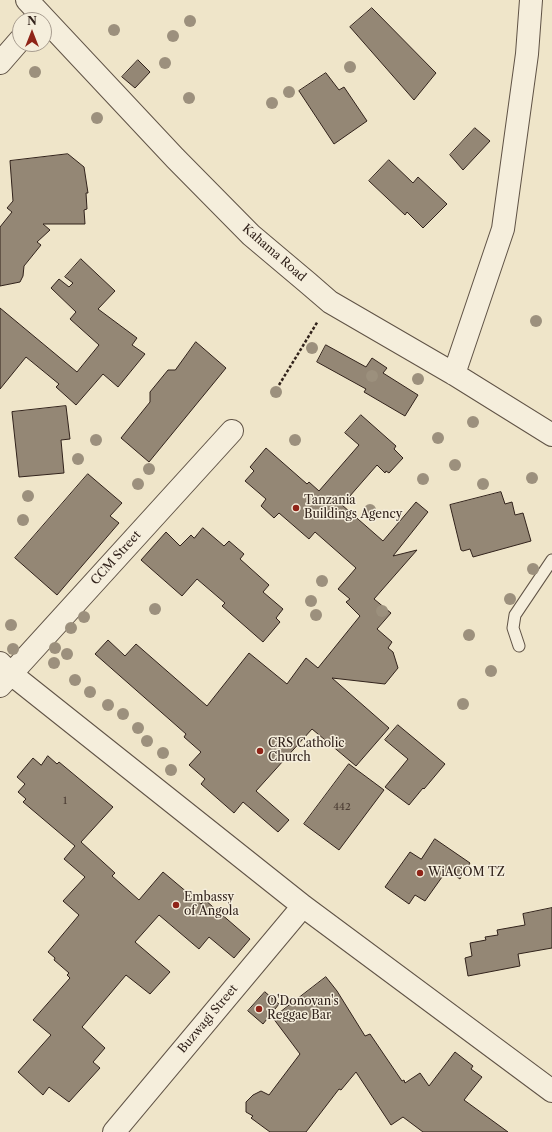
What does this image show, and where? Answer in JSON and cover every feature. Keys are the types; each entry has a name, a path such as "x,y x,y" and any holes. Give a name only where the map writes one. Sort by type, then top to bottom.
{"street":[{"path":"454,374 503,229 527,54 531,0"},
{"name":"Kahama Road","path":"52,30 251,235 330,302 454,374 552,435"},
{"path":"0,63 12,49"},
{"name":"CCM Street","path":"3,674 232,431"},
{"path":"3,674 303,906 552,1091"},
{"name":"Buzwagi Street","path":"114,1132 303,906"}],"lane":[{"path":"519,646 513,628 515,615 552,560"}],"path":[{"path":"279,385 330,302"}],"building":[{"path":"372,8 436,73 414,100 350,27"},
{"path":"138,60 150,72 135,88 122,77"},
{"path":"326,73 339,90 344,87 367,121 334,144 299,91"},
{"path":"475,128 490,141 463,170 450,155"},
{"path":"68,154 84,167 88,193 86,193 87,209 84,210 85,224 43,224 50,230 37,242 41,245 24,266 23,276 20,282 0,286 0,227 12,212 7,208 13,201 10,161"},
{"path":"389,160 413,183 418,177 447,204 423,228 407,212 405,215 369,181"},
{"path":"81,259 115,291 98,309 137,338 132,345 145,354 118,387 103,374 76,405 56,387 59,384 26,357 0,389 0,308 77,372 99,345 70,319 76,312 51,288 59,279 69,287 73,283 65,277"},
{"path":"196,342 226,368 149,462 121,438 150,402 150,392 168,370 175,370"},
{"path":"326,345 366,367 372,358 387,368 383,373 418,395 405,416 364,392 366,389 317,362"},
{"path":"66,406 70,439 61,440 64,473 19,477 12,412"},
{"path":"361,415 396,446 394,449 403,458 389,473 386,471 385,473 377,465 342,505 383,541 416,502 428,512 393,556 417,550 374,599 391,613 377,629 392,642 388,648 393,652 398,668 385,684 332,678 389,728 356,766 312,729 256,791 289,820 278,832 243,802 234,813 201,784 205,779 189,765 201,752 184,737 186,734 95,654 108,640 125,656 136,644 207,706 249,653 287,684 306,658 318,668 360,616 346,602 350,599 338,589 356,568 315,532 309,539 279,513 274,518 261,506 266,499 245,481 254,471 250,467 266,448 307,484 309,482 319,491 359,445 345,433"},
{"path":"88,474 122,503 110,516 119,523 57,595 15,558"},
{"path":"501,492 505,504 512,502 515,515 523,513 531,541 473,557 470,549 463,551 461,550 450,505"},
{"path":"203,528 224,546 229,541 244,554 240,559 269,585 263,592 283,609 276,618 280,622 263,642 222,606 225,603 197,579 182,596 141,560 166,532 180,546 191,535 194,538"},
{"path":"398,725 445,764 409,805 385,787 408,759 385,740"},
{"path":"48,756 57,764 59,762 113,807 81,842 115,873 112,876 139,900 163,872 201,904 205,900 250,939 234,958 209,937 199,949 159,915 135,942 170,972 150,994 126,975 82,1027 105,1048 93,1062 100,1068 69,1102 49,1087 43,1095 18,1072 51,1035 33,1020 70,978 67,975 69,973 54,960 55,958 48,952 79,915 63,901 85,877 64,859 75,846 23,802 26,799 18,792 25,784 17,777 33,758 41,765"},
{"path":"349,764 384,790 339,850 304,824"},
{"name":"WiACOM TZ","path":"435,839 470,863 460,879 447,870 425,901 415,895 409,904 385,887 410,852 421,859"},
{"path":"552,908 552,948 518,954 520,966 468,976 465,958 472,956 470,943 486,940 485,937 498,935 497,930 525,925 523,914"},
{"path":"326,977 337,991 365,1036 370,1034 402,1081 404,1080 405,1083 420,1073 429,1086 455,1052 473,1066 471,1069 482,1077 464,1100 508,1132 423,1132 403,1117 391,1125 356,1072 341,1090 339,1089 306,1132 270,1132 251,1118 253,1116 246,1112 246,1102 253,1095 261,1091 269,1095 300,1054 273,1018"},
{"path":"265,992 279,1004 263,1024 248,1011"}],"place":[{"name":"Tanzania Buildings Agency","path":"296,508"},
{"name":"CRS Catholic Church","path":"260,751"},
{"name":"WiACOM TZ","path":"420,873"},
{"name":"Embassy of Angola","path":"176,905"},
{"name":"O'Donovan's Reggae Bar","path":"259,1009"}]}
